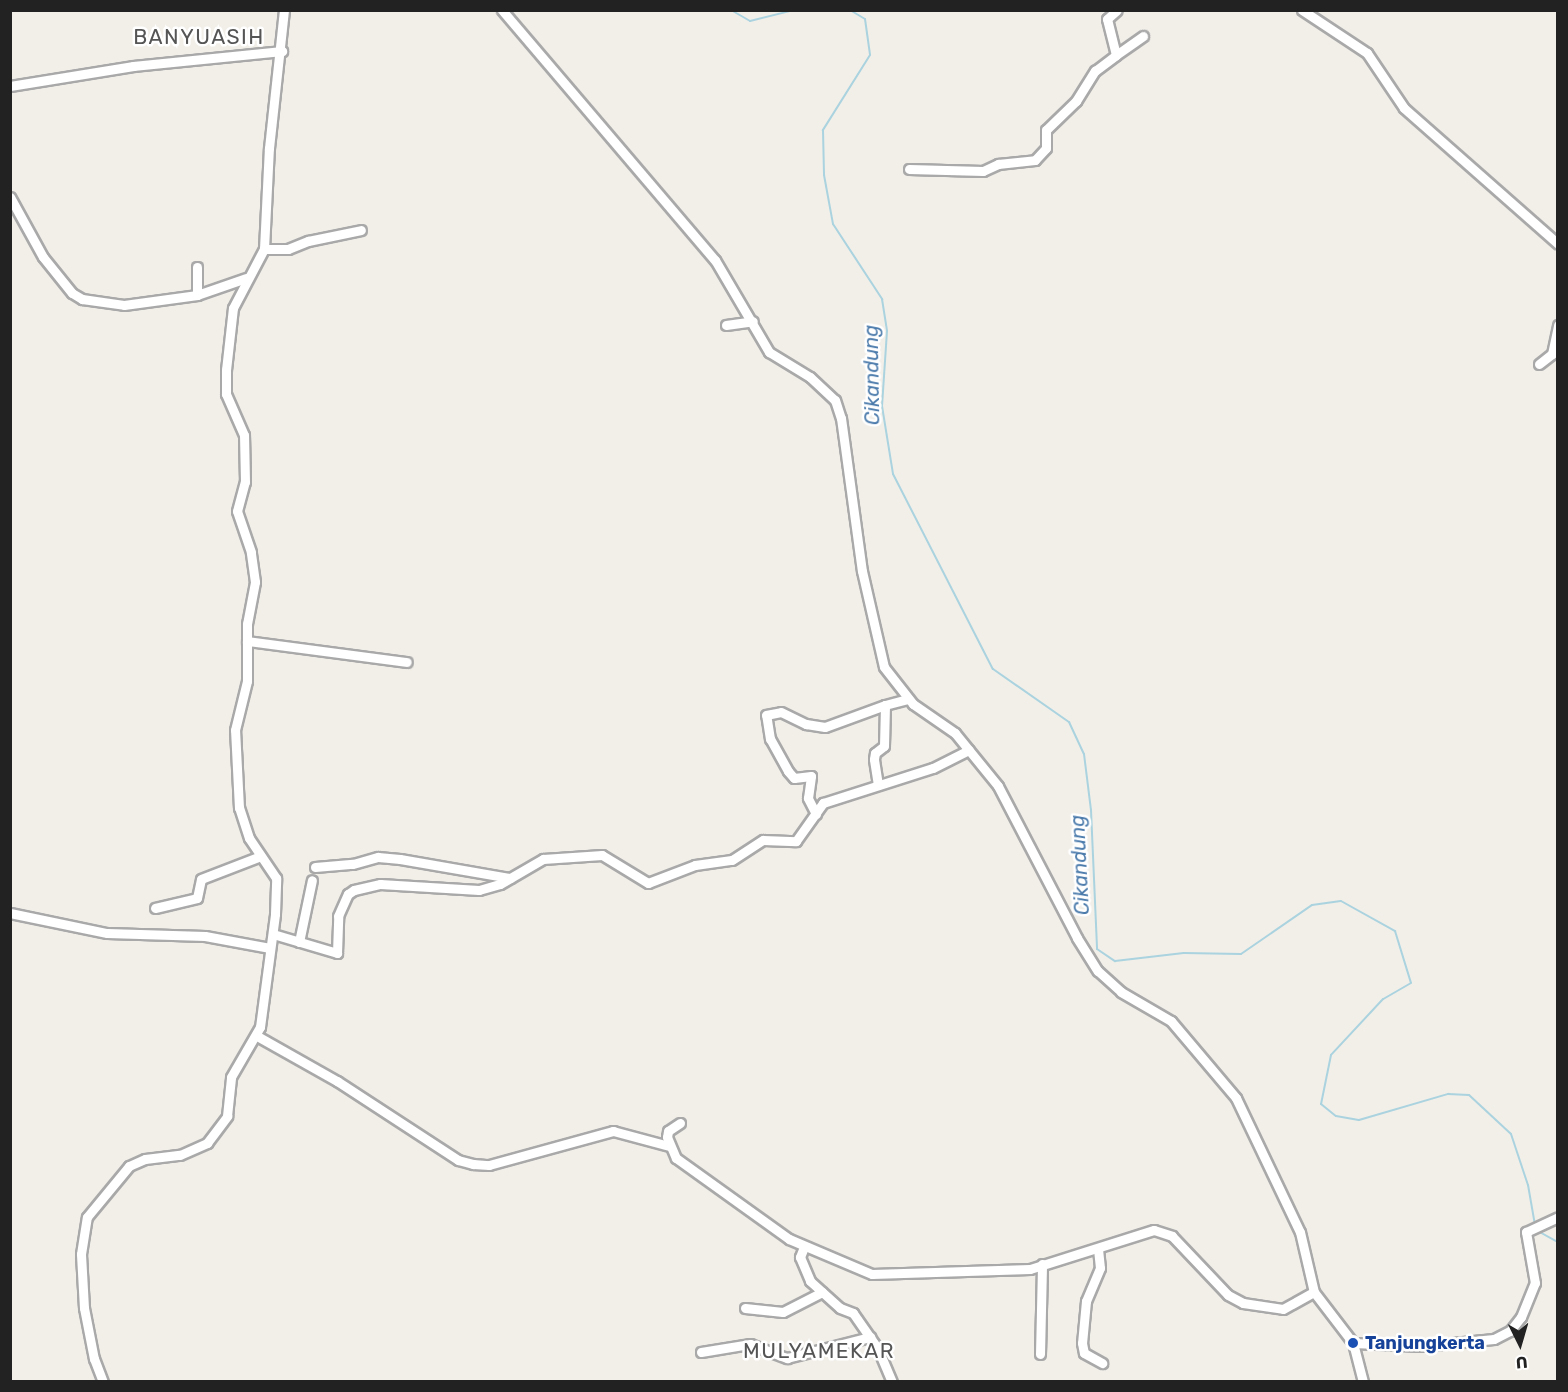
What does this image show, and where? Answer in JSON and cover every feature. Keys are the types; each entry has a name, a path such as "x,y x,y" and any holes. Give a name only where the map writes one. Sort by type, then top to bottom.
{"street":[{"path":"103,1382 94,1359 84,1308 81,1254 87,1217 101,1205 122,1172 136,1161 180,1155 214,1136 227,1116 231,1077 257,1036 273,934 279,885 241,818 237,772 235,730 247,681 247,640 254,575 251,552 237,511 245,482 245,448 241,423 232,411 226,386 233,308 246,278 260,263 264,249 270,148 282,51 284,10"},
{"path":"502,10 695,235 724,273 769,352 827,390 837,405 877,645 884,667 908,699 949,727 1011,806 1077,938 1098,971 1121,992 1171,1021 1236,1098 1300,1232 1314,1292 1353,1343 1363,1382"},
{"path":"1116,55 1107,19 1117,10"},
{"path":"1302,10 1367,53 1404,108 1557,244"},
{"path":"909,169 983,171 998,164 1035,160 1046,148 1046,130 1076,101 1095,71 1143,36"},
{"path":"10,86 133,66 282,51"},
{"path":"10,197 43,257 72,293 82,299 124,305 197,295 246,278"},
{"path":"264,249 288,249 308,241 361,230"},
{"path":"197,267 197,295"},
{"path":"726,325 753,321"},
{"path":"1539,364 1552,354 1557,325"},
{"path":"247,640 408,662"},
{"path":"816,814 808,798 811,776 807,774 796,778 788,771 770,739 766,715 780,712 806,724 825,727 908,699"},
{"path":"878,785 874,759 875,753 883,748 885,705"},
{"path":"273,934 339,953 338,916 342,904 348,894 362,887 380,884 479,890 510,878 543,859 607,856 648,883 702,863 732,860 763,840 796,841 823,803 933,768 969,750"},
{"path":"156,908 197,898 201,879 261,856"},
{"path":"315,867 389,858 510,878"},
{"path":"299,942 312,880"},
{"path":"10,913 107,933 205,936 270,948"},
{"path":"257,1036 337,1081 458,1160 489,1165 613,1131 669,1146"},
{"path":"680,1123 668,1131 669,1146 676,1158 804,1247 872,1274 891,1276 1021,1270 1098,1249 1145,1232 1163,1232 1172,1236 1228,1295 1243,1303 1284,1309 1314,1292"},
{"path":"1353,1343 1422,1346 1494,1339 1509,1331 1521,1317 1535,1283 1526,1247 1529,1228 1557,1217"},
{"path":"804,1247 800,1257 802,1268 822,1292 840,1308 852,1313 889,1368 892,1382"},
{"path":"1098,1249 1100,1268 1086,1301 1082,1343 1084,1353 1102,1363"},
{"path":"1040,1354 1042,1264"},
{"path":"744,1308 783,1312 822,1292"},
{"path":"701,1352 750,1344 788,1358 870,1337"}],"waterway":[{"name":"Cikandung","path":"731,10 750,21 794,10"},
{"name":"Cikandung","path":"850,10 865,19 870,55 823,130 824,175 833,224 882,299 887,331 882,406 893,474 993,669 1069,722 1084,754 1091,810 1097,949 1115,961 1184,953 1241,954 1312,905 1341,901 1395,931 1411,983 1383,999 1331,1055 1321,1104 1336,1116 1359,1120 1448,1094 1469,1095 1511,1134 1528,1185 1535,1225"},
{"name":"Cikandung","path":"1536,1230 1558,1242"}],"place":[{"name":"Tanjungkerta","path":"1353,1343"}],"district":[{"name":"BANYUASIH","path":"199,37"},
{"name":"MULYAMEKAR","path":"819,1351"}]}
